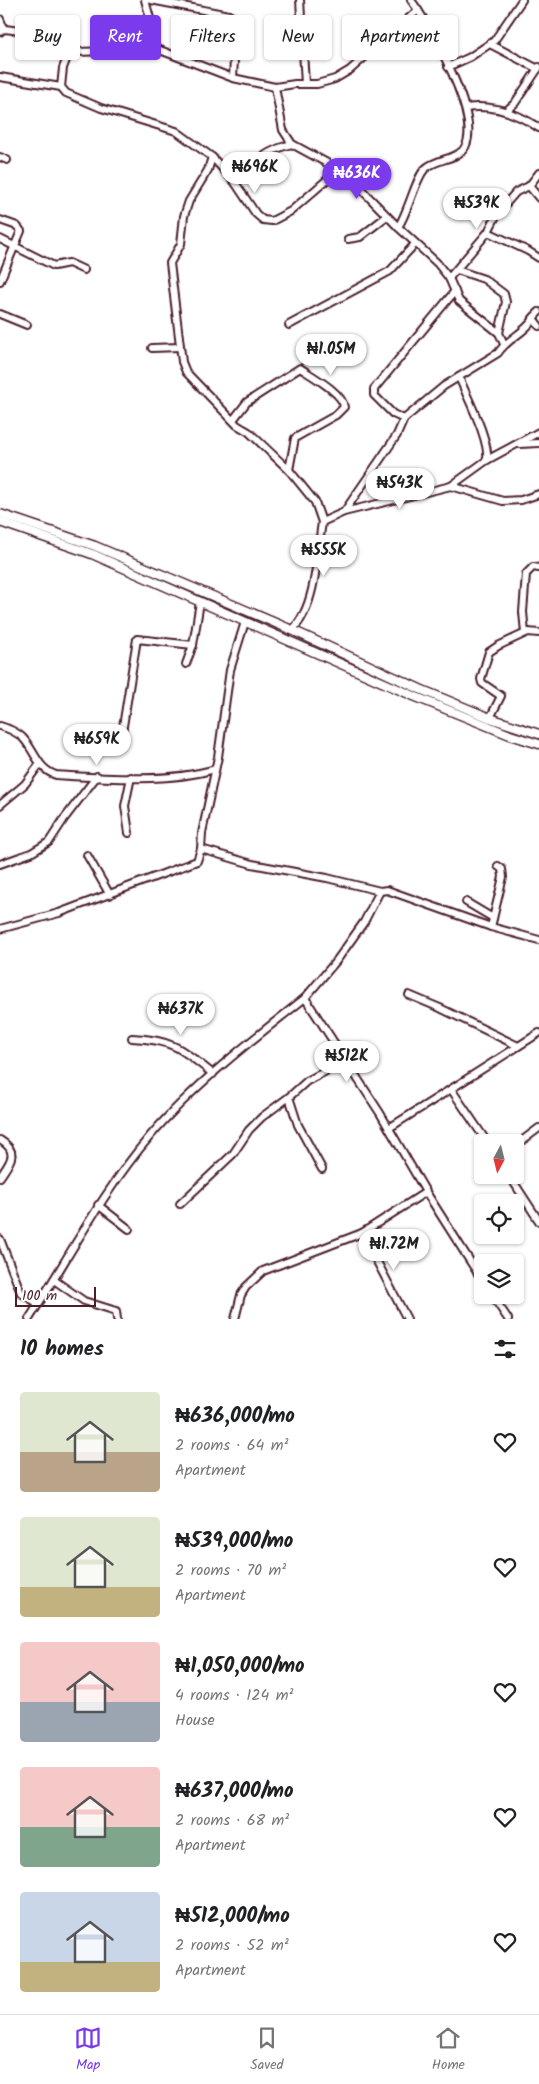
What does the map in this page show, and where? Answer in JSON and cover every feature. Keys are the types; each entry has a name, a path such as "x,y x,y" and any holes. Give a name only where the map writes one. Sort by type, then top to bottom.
{"main road":[{"path":"0,514 96,546 292,630 420,689 490,718 539,734"},
{"path":"0,522 92,554 416,697 502,732 539,744"},
{"path":"502,732 506,723"}],"street":[{"path":"145,0 149,15"},
{"path":"151,0 229,15 234,19 234,78"},
{"path":"300,0 305,84"},
{"path":"398,228 407,212 420,177 425,169 462,150 468,140 469,130 466,108 440,49 411,0"},
{"path":"448,67 470,57 494,41 508,24 522,0"},
{"path":"161,51 234,78 275,87 317,84 335,79 350,70 418,10"},
{"path":"0,18 2,31 15,31"},
{"path":"490,44 538,68 515,103 506,111"},
{"path":"61,87 63,68 66,60"},
{"path":"0,77 61,87 66,93 101,108 176,131 212,157 234,181 256,214 264,220 272,221 291,211 337,171"},
{"path":"275,87 283,130 292,144 327,163 360,188 398,228 437,263 448,278 459,301 499,333 504,344"},
{"path":"466,108 479,106 506,111 523,117 539,128"},
{"path":"234,181 265,154 278,147 292,144"},
{"path":"0,157 7,160"},
{"path":"212,157 208,170 189,201 184,216 180,244 170,263 182,362 186,372 237,425 250,432 288,470 315,502 322,522 310,597 300,623 292,630"},
{"path":"448,278 457,270 488,232 497,214 516,192 529,186 539,173"},
{"path":"529,186 539,198"},
{"path":"348,239 360,237 387,216"},
{"path":"0,220 17,226 21,231 0,281"},
{"path":"488,232 539,258"},
{"path":"0,239 54,266 69,263 84,270"},
{"path":"288,325 390,270 415,244"},
{"path":"457,270 484,279 504,294 506,302 499,333"},
{"path":"404,419 393,414 374,395 374,390 455,291"},
{"path":"344,512 397,435 404,419 444,386 498,353 504,344 525,330 533,320 534,315 539,312"},
{"path":"0,314 27,325"},
{"path":"533,320 539,326"},
{"path":"152,348 180,347"},
{"path":"233,420 247,402 300,368 327,386 342,400 344,407 336,415 295,438 288,470"},
{"path":"459,377 485,439 488,453 487,460"},
{"path":"322,522 344,512 451,486 487,460 539,432"},
{"path":"519,444 539,443"},
{"path":"451,486 503,501 520,500 539,494"},
{"path":"525,633 523,612 526,574 533,567 539,568"},
{"path":"186,664 193,645 200,602"},
{"path":"0,928 44,918 197,861 202,849 202,833 215,769 230,670 245,622"},
{"path":"490,718 501,696 482,683 486,658 489,652 525,633 539,633"},
{"path":"120,745 137,639 193,645"},
{"path":"0,726 20,735 31,748 39,765 47,772 56,775 131,777 194,775 215,769"},
{"path":"0,805 25,784 39,765"},
{"path":"0,864 31,853 49,842 97,776"},
{"path":"129,833 126,806 131,777"},
{"path":"202,849 252,864 327,878 380,891 387,890 491,927 539,940"},
{"path":"87,855 110,895"},
{"path":"491,927 503,876 502,869 498,866"},
{"path":"30,1319 98,1205 151,1135 169,1115 213,1074 305,998 337,960 364,922 380,891"},
{"path":"466,902 493,918"},
{"path":"409,995 518,1046"},
{"path":"305,998 389,1128 426,1192 474,1267"},
{"path":"389,1128 539,1033"},
{"path":"132,1038 164,1042 180,1048 213,1074"},
{"path":"180,1204 234,1154 255,1124 307,1081 345,1061"},
{"path":"450,1089 481,1134"},
{"path":"289,1097 298,1125 322,1169"},
{"path":"524,1139 539,1128"},
{"path":"0,1140 9,1146 12,1152 11,1159 0,1177"},
{"path":"515,1184 539,1222"},
{"path":"234,1319 241,1295 246,1286 263,1271 362,1233 426,1192"},
{"path":"98,1205 129,1229"},
{"path":"362,1233 408,1319"},
{"path":"0,1239 21,1293 39,1304"},
{"path":"54,1280 84,1301 116,1311 117,1319"},
{"path":"498,1304 508,1319"}]}
